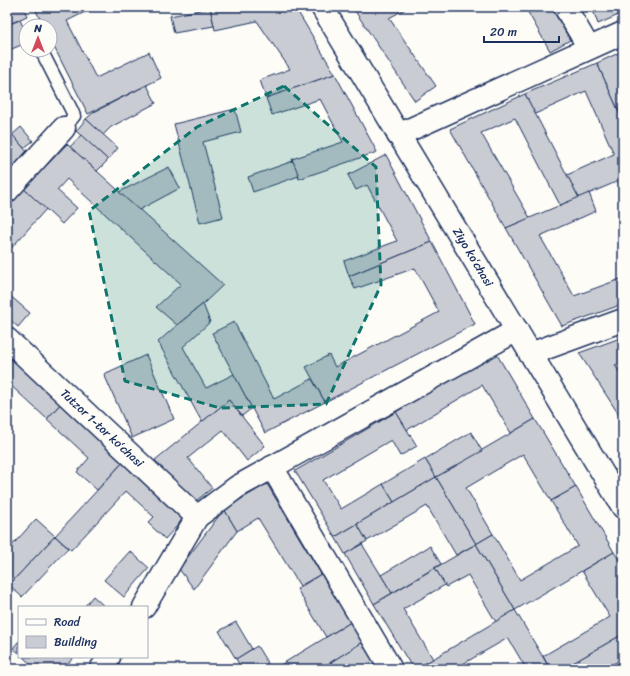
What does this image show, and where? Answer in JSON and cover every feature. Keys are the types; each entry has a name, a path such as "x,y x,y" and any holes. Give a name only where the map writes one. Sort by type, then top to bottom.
{"street":[{"name":"Ziyo koʻchasi","path":"322,7 623,507"},
{"path":"565,7 589,48"},
{"path":"398,135 623,33"},
{"path":"7,191 64,128"},
{"path":"530,354 623,320"},
{"path":"145,606 197,517 237,487 517,330"},
{"name":"Tutzor 1-tor koʻchasi","path":"7,339 197,517"},
{"path":"272,467 391,669"},
{"path":"100,669 108,658"}],"lane":[{"path":"46,58 74,116 64,128"}],"highlighted area":[{"path":"284,86 376,167 381,285 326,404 220,408 125,381 89,211 197,127"}],"building":[{"path":"7,7 23,7 27,16 18,18 18,20 7,25"},
{"path":"45,7 95,7 67,21 96,78 149,52 161,78 88,114 58,55 58,18 40,18 36,11"},
{"path":"295,7 335,74 266,98 260,80 290,69 257,21 215,30 210,8"},
{"path":"362,7 409,7 389,18 436,86 415,101 355,11"},
{"path":"525,7 551,7 570,40 550,51"},
{"path":"601,7 623,7 623,13 598,24 593,10"},
{"path":"210,8 214,26 174,33 170,16"},
{"path":"18,21 18,46 7,51 7,25"},
{"path":"623,51 623,121 597,63"},
{"path":"597,63 623,121 623,179 579,198 567,175 614,154 586,91 535,114 525,94"},
{"path":"335,74 377,152 299,179 292,159 343,142 320,99 272,115 266,98"},
{"path":"147,85 156,103 111,127 103,135 86,119 94,112"},
{"path":"525,94 579,198 560,205 515,118 481,133 530,218 506,228 450,129"},
{"path":"235,109 241,132 203,142 223,217 200,223 174,124"},
{"path":"86,119 118,148 108,160 76,131"},
{"path":"21,127 33,141 24,148 12,135"},
{"path":"11,133 28,153 9,171 7,168 7,136"},
{"path":"81,135 108,160 97,171 70,147"},
{"path":"67,144 223,285 203,304 177,325 156,307 181,284 67,179 57,190 77,208 62,224 24,189"},
{"path":"386,155 432,242 349,276 344,261 397,241 367,185 356,190 348,175"},
{"path":"293,161 299,176 253,192 248,177"},
{"path":"169,167 180,188 139,210 119,192"},
{"path":"24,189 46,209 7,253 7,209"},
{"path":"589,193 596,211 540,236 574,296 623,278 623,304 562,326 506,228"},
{"path":"432,242 475,324 325,402 306,367 329,355 335,367 439,312 415,268 355,289 349,276"},
{"path":"7,293 30,313 18,327 7,317"},
{"path":"203,304 210,322 183,347 206,388 234,374 252,408 242,416 229,400 202,422 158,342"},
{"path":"234,322 274,399 312,379 325,402 265,433 212,333"},
{"path":"623,337 623,362 615,365 623,378 623,421 579,353"},
{"path":"7,350 63,401 47,419 7,382"},
{"path":"496,353 535,419 511,433 482,385 407,430 396,412"},
{"path":"146,355 174,419 132,438 104,374"},
{"path":"229,400 265,446 247,461 223,430 188,458 212,488 191,505 155,460"},
{"path":"63,401 126,459 97,490 77,472 89,458 47,419"},
{"path":"396,412 417,446 400,456 391,440 323,480 341,509 383,484 394,502 335,537 295,471"},
{"path":"535,419 576,487 551,501 523,454 466,488 493,534 476,544 436,477"},
{"path":"471,432 482,451 436,477 425,459"},
{"path":"126,459 187,515 165,539 148,523 154,517 126,491 71,550 55,536"},
{"path":"425,459 436,477 394,502 383,484"},
{"path":"436,477 476,544 456,555 427,506 367,541 357,524"},
{"path":"267,484 321,574 300,586 258,518 237,531 224,509"},
{"path":"576,487 614,552 515,610 476,544 493,534 520,580 578,546 551,501"},
{"path":"224,509 237,531 194,589 179,569"},
{"path":"36,519 55,536 7,587 7,551"},
{"path":"357,524 367,541 345,554 335,537"},
{"path":"55,536 68,548 22,597 9,585"},
{"path":"362,544 392,593 374,604 345,554"},
{"path":"476,544 515,610 496,622 468,575 446,587 435,568"},
{"path":"430,546 441,564 392,593 381,575"},
{"path":"130,551 149,568 124,597 104,580"},
{"path":"614,552 623,566 623,634 563,669 550,669 543,656 610,617 582,571"},
{"path":"435,568 445,585 403,609 433,659 416,669 413,669 374,604"},
{"path":"321,574 351,622 326,637 297,589"},
{"path":"93,596 104,606 85,606"},
{"path":"515,610 550,669 517,669 524,665 508,638 454,669 416,669"},
{"path":"236,622 252,649 236,659 219,631"},
{"path":"351,622 363,642 320,669 274,669"},
{"path":"623,634 623,658 605,669 563,669"},
{"path":"18,642 18,652 13,648"},
{"path":"363,642 380,669 336,669 331,662"},
{"path":"257,646 271,669 242,669 236,659"},
{"path":"24,658 73,658 63,669 36,669"}]}
